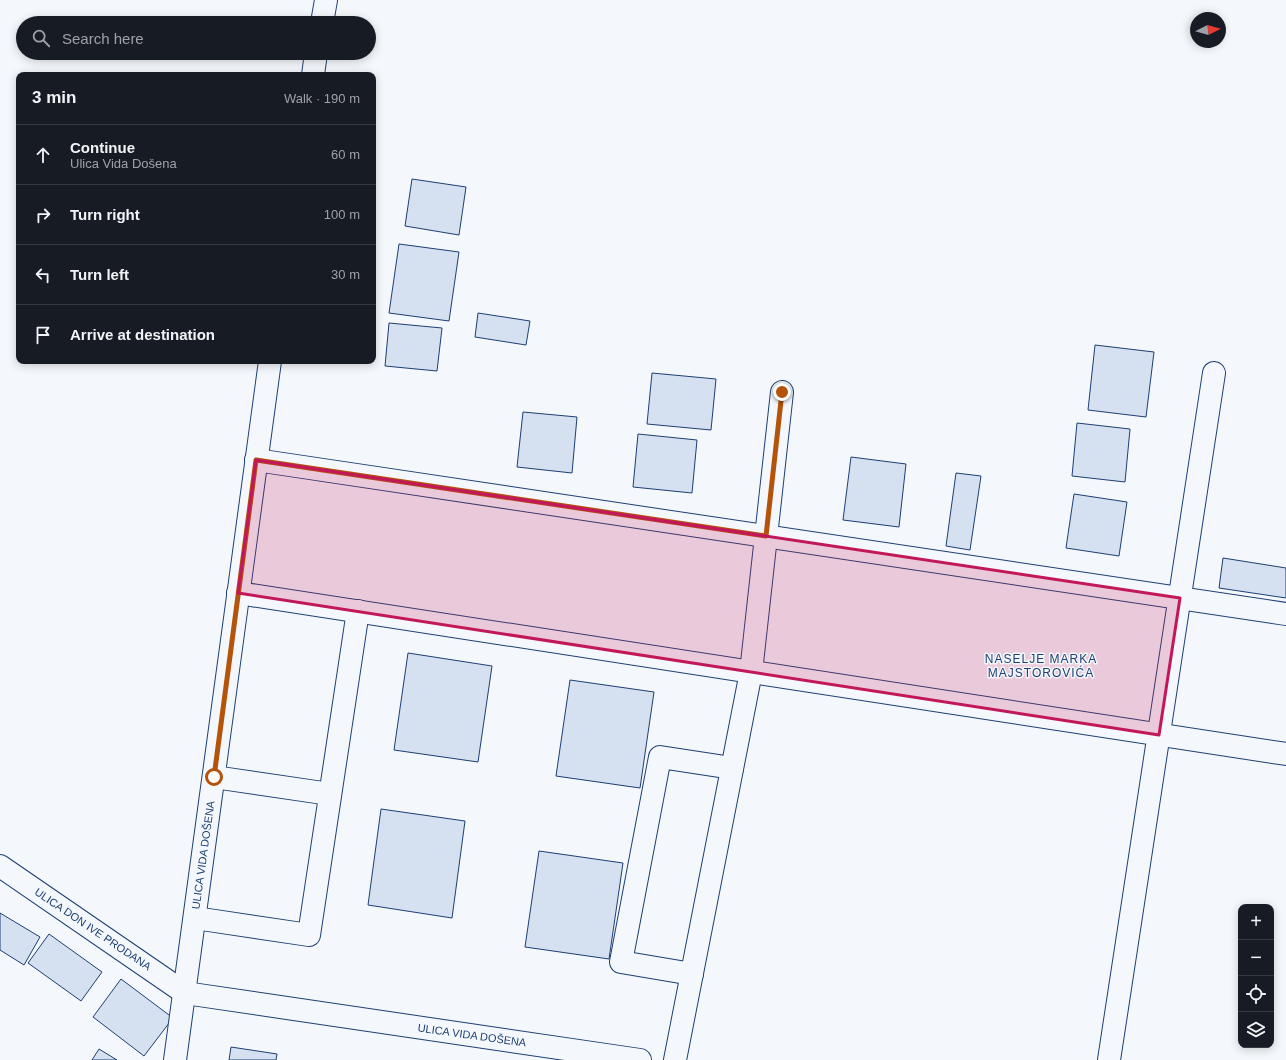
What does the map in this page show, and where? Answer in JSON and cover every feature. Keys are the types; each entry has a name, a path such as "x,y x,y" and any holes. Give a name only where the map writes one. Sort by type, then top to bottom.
{"street":[{"path":"323,16 326,0"},
{"path":"313,72 315,60"},
{"name":"ULICA VIDA DOŠENA","path":"175,1060 270,364"},
{"path":"1109,1060 1214,373"},
{"path":"675,1060 751,672 782,392"},
{"path":"256,460 1286,614"},
{"path":"238,593 1286,754"},
{"path":"195,918 309,935 358,611"},
{"path":"692,974 621,962 660,757 732,768"},
{"path":"214,777 330,794"},
{"name":"ULICA DON IVE PRODANA","path":"0,866 185,993"},
{"name":"ULICA VIDA DOŠENA","path":"185,993 640,1060"}],"highlighted area":[{"path":"256,460 1180,598 1159,735 238,593"}],"building":[{"path":"412,179 466,187 459,235 405,226"},
{"path":"399,244 459,252 449,321 389,313"},
{"path":"478,313 530,321 526,345 475,337"},
{"path":"389,323 442,328 437,371 385,366"},
{"path":"1095,345 1154,352 1146,417 1088,410"},
{"path":"652,373 716,379 711,430 647,424"},
{"path":"523,412 577,417 572,473 517,467"},
{"path":"1077,423 1130,429 1125,482 1072,476"},
{"path":"638,434 697,440 692,493 633,487"},
{"path":"851,457 906,464 899,527 843,520"},
{"path":"956,473 981,476 970,550 946,546"},
{"path":"1074,494 1127,502 1119,556 1066,548"},
{"path":"1223,558 1286,568 1286,598 1219,588"},
{"path":"408,653 492,666 478,762 394,750"},
{"path":"570,680 654,692 640,788 556,776"},
{"path":"381,809 465,821 452,918 368,905"},
{"path":"539,851 623,863 609,959 525,947"},
{"path":"0,913 40,937 24,965 0,950"},
{"path":"49,934 102,972 81,1001 28,963"},
{"path":"121,979 173,1018 144,1056 93,1017"},
{"path":"231,1047 277,1054 276,1060 229,1060"},
{"path":"99,1049 117,1060 92,1060"}],"district":[{"name":"NASELJE MARKA MAJSTOROVIĆA","path":"1041,666"}],"route":[{"path":"214,777 256,460 766,536 782,392"}]}
